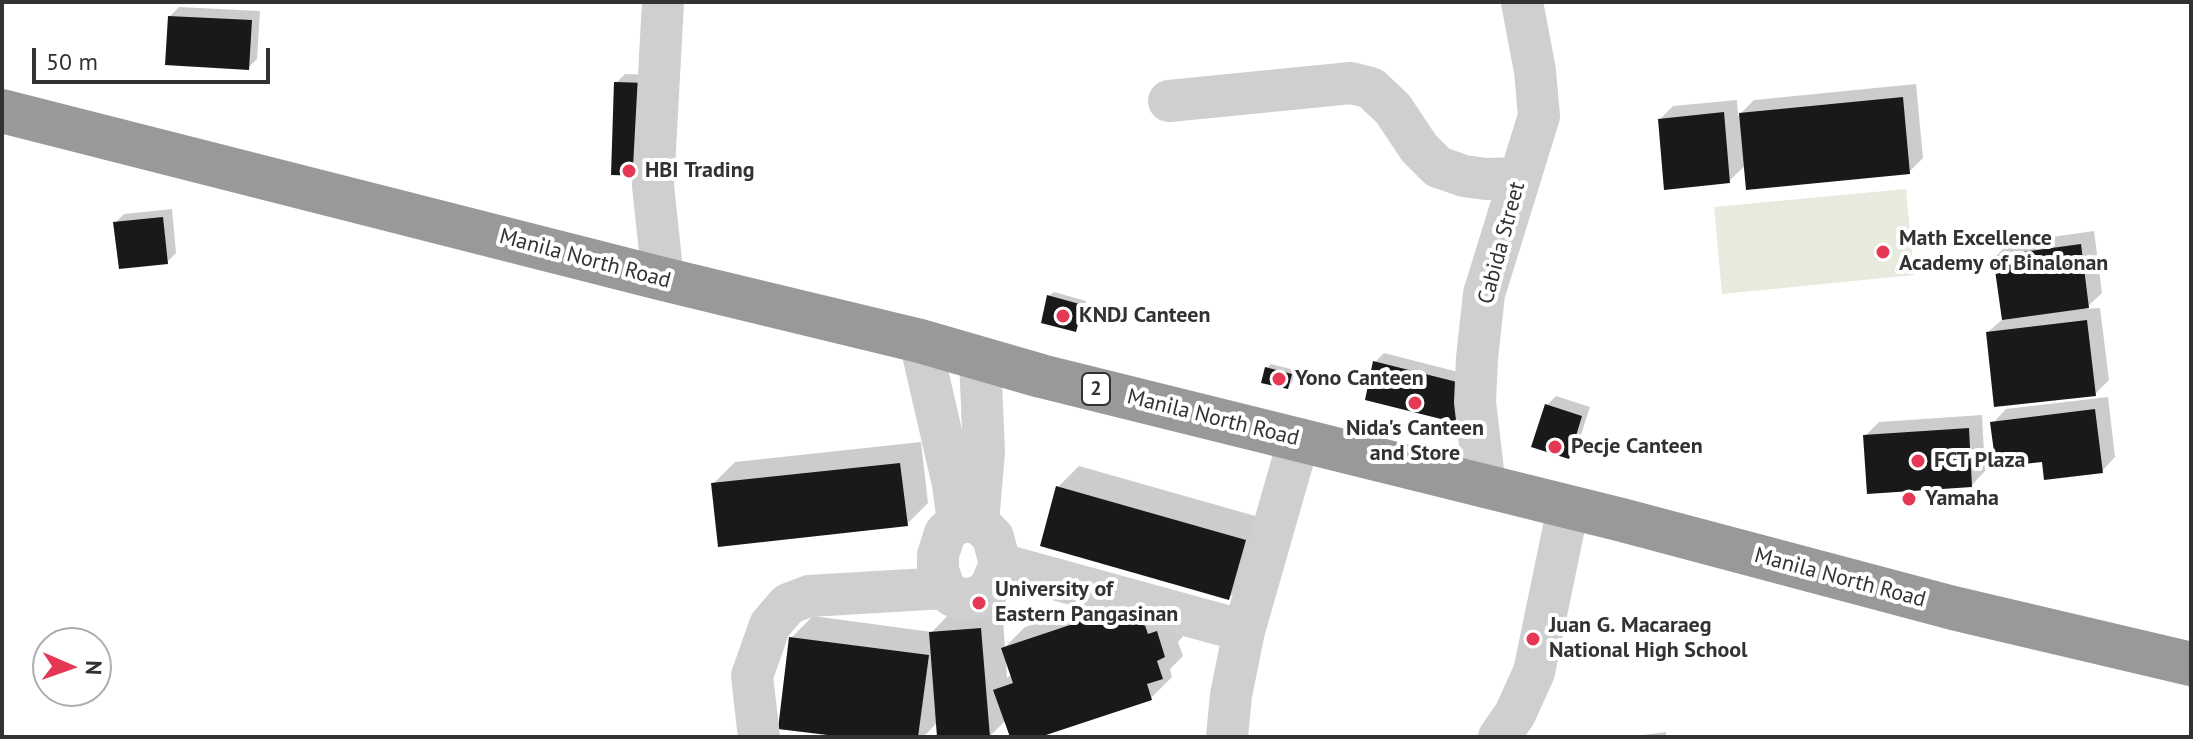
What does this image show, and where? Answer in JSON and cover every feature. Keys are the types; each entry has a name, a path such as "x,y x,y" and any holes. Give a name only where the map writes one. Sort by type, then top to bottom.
{"highway":[{"name":"Manila North Road","path":"2,111 920,341 980,359 1622,520 1953,608 2191,664"}],"street":[{"path":"663,2 653,186 663,279"},
{"name":"Cabida Street","path":"1485,487 1475,402 1484,294 1539,116 1535,71 1522,2"},
{"path":"1169,101 1351,83 1371,88 1393,109 1419,148 1438,167 1464,176 1486,179 1519,178"},
{"path":"920,341 953,484 968,522 993,537 1000,564 991,586 982,595 967,600 953,596 944,588 938,570 938,555 945,533 968,522"},
{"path":"968,522 984,452 980,359"},
{"path":"1227,737 1231,695 1244,631 1299,439"},
{"path":"1499,737 1515,714 1534,672 1568,508"},
{"path":"1000,564 1244,631"},
{"path":"759,737 752,676 770,625 788,604 809,596 944,588"}],"shaded area":[{"path":"1906,189 1914,275 1722,294 1714,207"}],"building":[{"path":"168,16 252,20 249,70 165,65"},
{"path":"614,82 648,83 645,176 611,175"},
{"path":"1903,97 1910,174 1746,190 1739,113"},
{"path":"1724,112 1730,183 1664,190 1658,119"},
{"path":"163,217 168,264 119,269 113,222"},
{"path":"2081,244 2089,308 2002,320 1993,256"},
{"path":"1047,295 1083,305 1076,332 1041,323"},
{"path":"2087,320 2096,396 1994,407 1986,332"},
{"path":"1373,361 1469,385 1465,425 1365,400"},
{"path":"1265,367 1292,374 1288,389 1261,383"},
{"path":"1545,404 1582,416 1569,459 1531,447"},
{"path":"2095,409 2103,473 2044,480 2042,462 1996,467 1990,422"},
{"name":"FCT Plaza","path":"1969,428 1972,487 1867,494 1863,435"},
{"path":"900,463 908,526 718,547 711,483"},
{"path":"1056,486 1246,540 1229,600 1040,546"},
{"path":"1121,608 1141,614 1148,634 1157,631 1165,657 1157,661 1163,679 1147,684 1152,700 1040,737 1010,737 993,690 1013,683 1001,648"},
{"path":"981,628 990,737 937,737 929,632"},
{"path":"789,637 929,655 918,737 844,737 778,729"}],"place":[{"name":"HBI Trading","path":"629,171"},
{"name":"Math Excellence Academy of Binalonan","path":"1883,252"},
{"name":"KNDJ Canteen","path":"1063,316"},
{"name":"Yono Canteen","path":"1279,379"},
{"name":"Nida's Canteen and Store","path":"1415,403"},
{"name":"Pecje Canteen","path":"1555,447"},
{"name":"FCT Plaza","path":"1918,461"},
{"name":"Yamaha","path":"1909,499"},
{"name":"University of Eastern Pangasinan","path":"979,603"},
{"name":"Juan G. Macaraeg National High School","path":"1533,639"}]}
